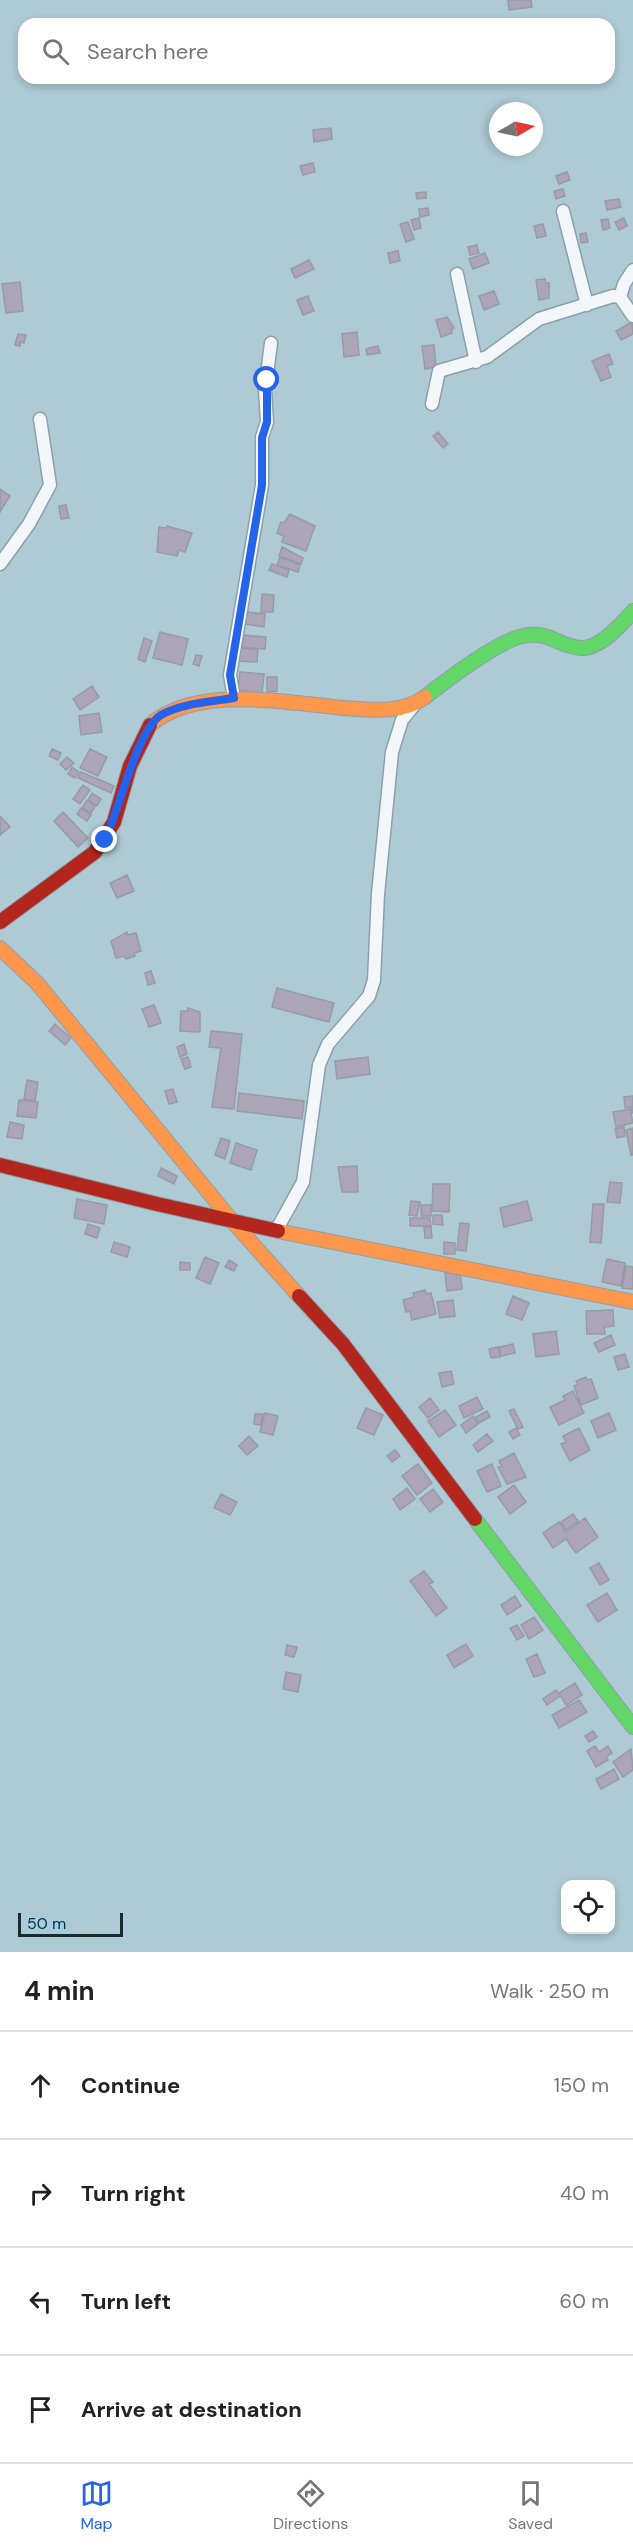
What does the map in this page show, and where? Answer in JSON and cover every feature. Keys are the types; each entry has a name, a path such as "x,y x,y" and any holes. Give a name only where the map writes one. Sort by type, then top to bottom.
{"street":[{"path":"562,211 587,305"},
{"path":"620,297 624,284 633,270"},
{"path":"458,274 476,362"},
{"path":"432,404 439,371 476,362 539,319 561,310 587,305 613,296 620,297 633,316"},
{"path":"234,698 230,675 262,485 262,438 267,422 265,390 271,343"},
{"path":"0,564 29,524 50,484 40,419"},
{"path":"278,1229 303,1182 319,1065 328,1044 369,996 374,980 378,894 392,752 402,720 415,704 467,665 520,636 540,633 581,648 592,645 619,627 633,611"},
{"path":"0,922 95,852 105,840 114,822 130,766 149,725 161,715 179,708 234,698 379,711 415,704"},
{"path":"0,948 37,983 232,1222 343,1344 632,1722"},
{"path":"0,1165 72,1185 232,1222 278,1229 633,1302"}],"building":[{"path":"508,0 531,0 532,7 509,10"},
{"path":"331,128 332,139 314,142 313,130"},
{"path":"313,163 315,172 303,175 300,166"},
{"path":"567,172 570,180 559,184 556,176"},
{"path":"563,189 565,196 556,199 554,191"},
{"path":"426,192 426,198 417,199 416,193"},
{"path":"619,199 621,207 607,210 605,201"},
{"path":"428,208 429,215 420,217 419,209"},
{"path":"419,218 421,228 414,230 411,220"},
{"path":"624,218 627,226 619,230 615,222"},
{"path":"608,219 610,228 603,230 601,220"},
{"path":"408,222 414,239 406,242 400,224"},
{"path":"543,224 546,236 537,238 534,226"},
{"path":"586,233 588,242 581,243 580,234"},
{"path":"477,245 479,253 470,255 468,247"},
{"path":"398,251 400,261 390,263 388,253"},
{"path":"485,253 489,263 473,269 469,259"},
{"path":"309,260 314,269 295,278 291,269"},
{"path":"545,279 546,283 549,283 549,298 539,300 536,280"},
{"path":"20,282 23,311 6,313 2,284"},
{"path":"494,291 499,304 484,310 479,296"},
{"path":"308,296 314,311 303,315 297,300"},
{"path":"447,317 454,328 451,330 452,333 441,337 436,320"},
{"path":"632,322 633,334 621,340 616,331"},
{"path":"357,332 359,355 344,357 342,334"},
{"path":"18,334 26,335 24,343 20,342 20,346 15,345"},
{"path":"434,345 436,367 425,369 422,346"},
{"path":"378,346 380,353 367,355 366,349"},
{"path":"609,354 613,364 607,366 611,377 601,381 592,361"},
{"path":"438,432 448,444 443,448 433,436"},
{"path":"0,489 10,496 0,512"},
{"path":"66,505 69,518 61,519 59,506"},
{"path":"290,514 315,526 306,551 282,542 284,536 277,533 281,522 284,523"},
{"path":"167,526 192,533 185,552 179,550 177,556 157,552 159,527 167,528"},
{"path":"282,547 303,558 301,564 279,556"},
{"path":"280,557 300,565 298,572 277,565"},
{"path":"272,564 289,570 287,577 269,570"},
{"path":"262,594 274,595 273,612 261,612"},
{"path":"247,612 265,614 264,627 245,624"},
{"path":"160,632 188,639 182,665 153,658"},
{"path":"243,635 266,637 265,649 242,647"},
{"path":"144,638 152,641 145,662 138,659"},
{"path":"237,648 258,649 257,662 236,661"},
{"path":"196,655 202,656 199,666 193,664"},
{"path":"240,672 264,674 262,693 238,690"},
{"path":"267,677 277,677 277,691 267,692"},
{"path":"92,686 99,697 80,710 73,699"},
{"path":"99,713 102,732 81,735 79,716"},
{"path":"52,749 61,753 58,760 49,756"},
{"path":"90,749 107,757 98,776 80,768"},
{"path":"67,757 74,763 66,770 60,764"},
{"path":"72,767 79,772 75,778 68,774"},
{"path":"81,772 114,786 111,793 78,778"},
{"path":"83,785 90,790 80,804 73,799"},
{"path":"92,793 101,799 97,806 88,800"},
{"path":"87,800 95,806 91,813 82,808"},
{"path":"81,808 91,815 87,821 77,814"},
{"path":"63,812 88,838 78,847 54,821"},
{"path":"0,816 10,827 0,835"},
{"path":"127,875 134,891 117,898 110,883"},
{"path":"127,932 128,935 136,933 141,951 126,959 124,956 116,958 111,941"},
{"path":"151,971 155,983 148,985 145,973"},
{"path":"277,988 334,1003 329,1022 272,1007"},
{"path":"154,1005 161,1023 149,1027 142,1009"},
{"path":"188,1008 200,1012 200,1032 180,1031 181,1011 188,1011"},
{"path":"55,1024 71,1038 65,1045 49,1031"},
{"path":"211,1031 242,1034 234,1109 212,1107 221,1048 209,1047"},
{"path":"184,1044 187,1054 180,1057 177,1047"},
{"path":"188,1057 191,1067 185,1069 181,1059"},
{"path":"368,1057 370,1074 337,1079 335,1061"},
{"path":"27,1080 38,1082 35,1101 24,1099"},
{"path":"173,1089 177,1102 169,1104 165,1091"},
{"path":"239,1093 304,1101 302,1119 237,1111"},
{"path":"633,1096 633,1113 631,1113 631,1107 625,1108 624,1097"},
{"path":"19,1100 38,1102 36,1118 17,1116"},
{"path":"630,1109 633,1123 616,1127 613,1112"},
{"path":"10,1122 24,1125 22,1139 7,1137"},
{"path":"624,1127 625,1136 617,1138 615,1129"},
{"path":"633,1128 633,1155 631,1155 626,1130"},
{"path":"221,1138 230,1141 225,1159 215,1155"},
{"path":"236,1143 257,1150 251,1170 230,1163"},
{"path":"357,1166 358,1192 342,1192 338,1167"},
{"path":"161,1168 177,1176 174,1184 158,1176"},
{"path":"610,1182 622,1183 620,1203 607,1202"},
{"path":"433,1184 450,1184 449,1212 432,1211"},
{"path":"77,1199 107,1205 104,1224 74,1218"},
{"path":"411,1201 420,1202 417,1216 409,1215"},
{"path":"527,1201 532,1220 504,1227 500,1208"},
{"path":"593,1204 604,1204 601,1243 590,1242"},
{"path":"421,1205 431,1205 431,1216 421,1216"},
{"path":"433,1215 442,1215 443,1225 433,1224"},
{"path":"410,1218 430,1218 431,1226 410,1226"},
{"path":"460,1223 469,1224 466,1251 457,1250"},
{"path":"88,1224 100,1228 97,1238 85,1234"},
{"path":"424,1227 431,1227 432,1238 425,1238"},
{"path":"114,1242 130,1247 127,1257 111,1252"},
{"path":"444,1242 455,1243 455,1254 444,1254"},
{"path":"205,1257 219,1263 210,1284 196,1278"},
{"path":"607,1259 625,1263 621,1286 602,1282"},
{"path":"229,1260 237,1265 234,1271 225,1267"},
{"path":"180,1262 190,1263 190,1270 180,1270"},
{"path":"626,1266 633,1267 633,1289 622,1288"},
{"path":"460,1272 462,1289 447,1291 445,1273"},
{"path":"425,1290 426,1294 431,1293 436,1314 412,1320 410,1311 406,1312 403,1300 414,1297 413,1293"},
{"path":"513,1296 529,1303 522,1320 506,1314"},
{"path":"453,1300 455,1316 440,1318 437,1302"},
{"path":"613,1310 614,1326 604,1327 605,1334 587,1334 586,1311"},
{"path":"556,1331 559,1354 536,1357 533,1334"},
{"path":"611,1335 615,1345 599,1352 594,1343"},
{"path":"513,1344 515,1353 501,1356 499,1347"},
{"path":"498,1347 500,1357 491,1358 489,1349"},
{"path":"625,1354 629,1367 618,1370 614,1357"},
{"path":"451,1371 454,1384 442,1387 439,1373"},
{"path":"586,1377 587,1380 591,1379 598,1398 581,1405 574,1386 578,1384 576,1381"},
{"path":"573,1391 584,1413 559,1425 550,1407 565,1400 563,1396"},
{"path":"477,1397 483,1409 464,1418 459,1406"},
{"path":"430,1398 439,1410 428,1418 419,1407"},
{"path":"366,1408 383,1415 374,1435 357,1428"},
{"path":"514,1409 523,1427 518,1429 509,1411"},
{"path":"445,1410 456,1425 439,1437 428,1421"},
{"path":"487,1411 490,1417 479,1423 476,1417"},
{"path":"265,1413 278,1416 273,1435 260,1432"},
{"path":"609,1413 616,1430 598,1438 591,1421"},
{"path":"255,1414 263,1414 261,1425 254,1424"},
{"path":"473,1416 478,1424 466,1433 461,1425"},
{"path":"516,1428 520,1435 513,1439 509,1432"},
{"path":"579,1428 590,1450 570,1461 561,1444 566,1442 563,1436"},
{"path":"487,1434 493,1441 478,1452 473,1445"},
{"path":"249,1436 258,1446 247,1455 239,1446"},
{"path":"395,1450 400,1456 392,1462 387,1456"},
{"path":"514,1453 526,1477 507,1484 498,1467 502,1466 499,1461"},
{"path":"418,1464 432,1483 417,1495 402,1476"},
{"path":"492,1464 501,1486 487,1492 477,1471"},
{"path":"514,1485 526,1502 510,1514 498,1497"},
{"path":"407,1488 415,1499 400,1510 393,1499"},
{"path":"433,1489 443,1502 430,1512 420,1499"},
{"path":"221,1494 237,1502 230,1515 214,1508"},
{"path":"573,1514 578,1521 566,1530 561,1522"},
{"path":"585,1518 598,1537 576,1553 566,1539 553,1548 543,1533 559,1522 566,1532"},
{"path":"599,1563 609,1580 600,1585 590,1568"},
{"path":"424,1571 433,1582 429,1584 447,1608 436,1616 410,1581"},
{"path":"607,1593 617,1610 598,1622 587,1605"},
{"path":"515,1596 521,1606 507,1615 501,1605"},
{"path":"534,1617 543,1630 529,1639 521,1625"},
{"path":"517,1625 524,1636 517,1640 510,1628"},
{"path":"466,1644 473,1656 454,1668 447,1655"},
{"path":"287,1645 297,1647 294,1657 285,1655"},
{"path":"537,1654 545,1673 534,1677 526,1659"},
{"path":"286,1672 301,1675 298,1692 283,1689"},
{"path":"575,1683 582,1695 566,1705 559,1693"},
{"path":"556,1690 560,1696 547,1705 543,1699"},
{"path":"579,1700 587,1712 559,1728 552,1715"},
{"path":"593,1731 597,1737 589,1742 585,1736"},
{"path":"595,1746 599,1752 608,1746 612,1753 606,1757 608,1760 596,1767 587,1751"},
{"path":"631,1749 633,1770 623,1777 613,1762"},
{"path":"614,1769 619,1779 601,1789 596,1779"}],"traffic: fast":[{"path":"425,697 472,662 512,639 540,635 573,647 588,647 610,635 633,611"},
{"path":"475,1519 633,1727"}],"traffic: slow":[{"path":"150,725 170,712 193,704 218,700 270,700 386,710 407,706 425,697"},
{"path":"0,948 37,983 233,1222 299,1296"},
{"path":"278,1231 633,1302"}],"traffic: jam":[{"path":"0,922 95,852 114,822 130,766 150,725"},
{"path":"0,1165 278,1231"},
{"path":"299,1296 343,1344 475,1519"}],"route":[{"path":"105,840 114,822 130,766 149,725 161,715 179,708 234,698 230,675 262,485 262,438 267,422 265,390 267,380"}]}
